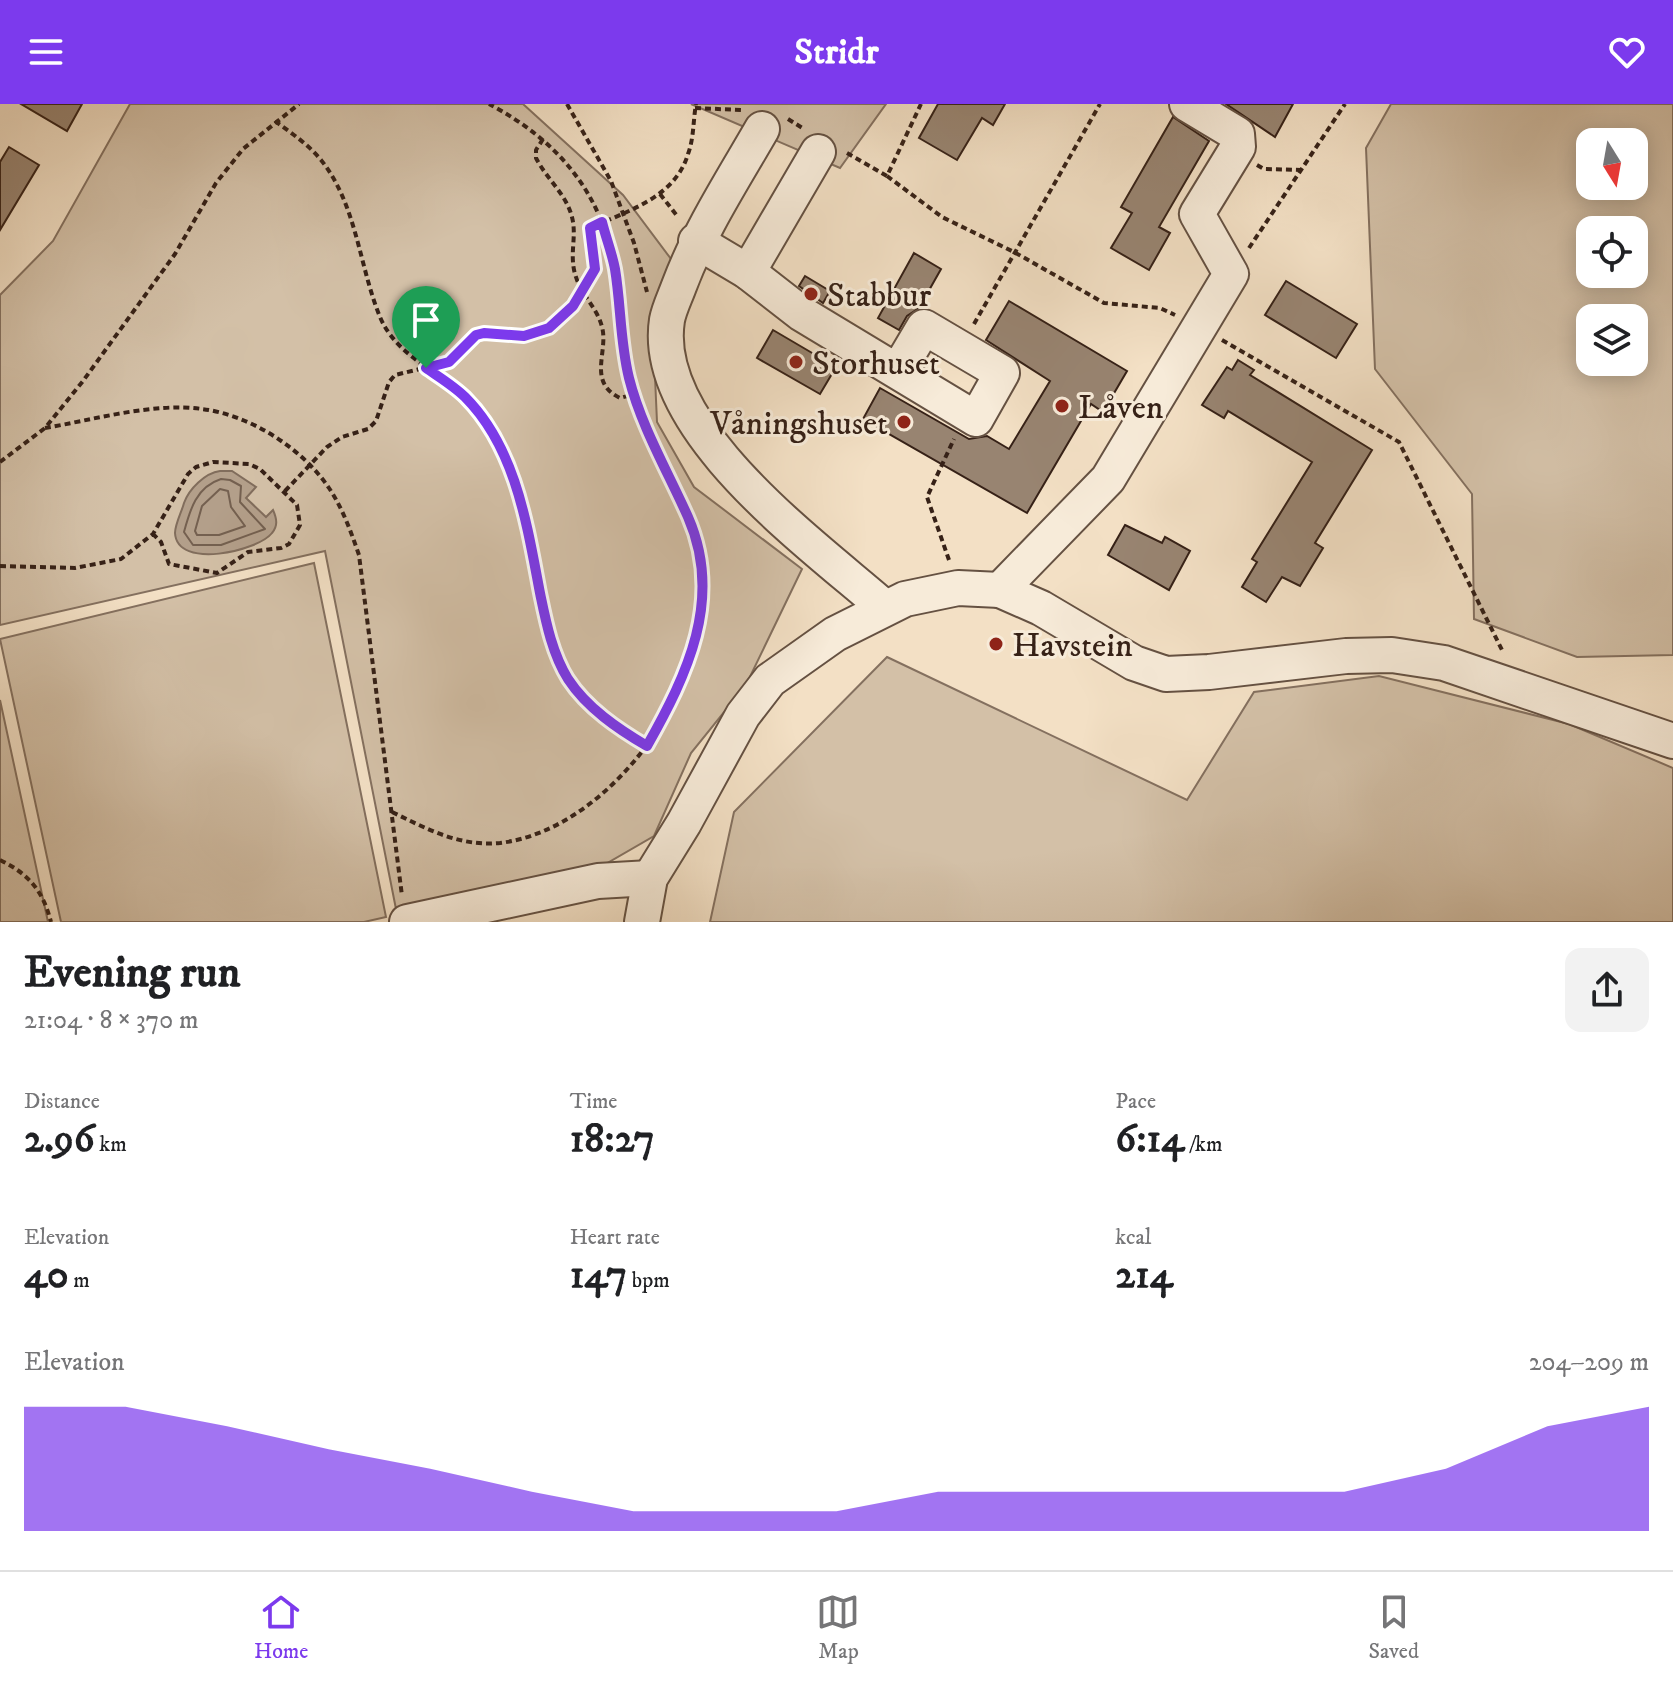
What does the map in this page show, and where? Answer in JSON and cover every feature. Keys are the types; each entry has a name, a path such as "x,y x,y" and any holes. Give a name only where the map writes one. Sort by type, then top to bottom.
{"street":[{"path":"1000,590 1108,479 1231,274 1197,214 1235,150 1237,134 1187,104"},
{"path":"762,129 696,241 668,317 665,347 697,425 724,463 753,494 884,607"},
{"path":"748,272 818,152"},
{"path":"696,241 748,272 802,314 898,371"},
{"path":"642,922 650,878 743,715 770,680 835,634 884,607 905,599 958,588 1000,590 1041,608 1134,663 1166,674 1209,672 1347,640 1392,655 1444,663 1673,741"},
{"path":"405,914 598,881 650,878"}],"path":[{"path":"0,462 45,428 127,323 175,254 216,183 243,149 299,104"},
{"path":"392,812 466,843 502,843 569,818 599,797 628,770 647,746 672,702 701,627 703,568 690,522 635,394 623,342 615,268 602,222 579,179 562,156 543,139 489,104"},
{"path":"567,104 611,181 650,302"},
{"path":"285,491 327,447 342,437 368,429 376,421 389,382 395,375 449,362 476,335 524,336 549,328 573,306 595,269 590,228 660,194 675,178 688,158 696,104"},
{"path":"1231,274 1345,104"},
{"path":"275,121 322,161 341,194 355,230 380,317 404,351 463,395 495,435 519,495 549,633 568,679 620,730 647,746"},
{"path":"543,139 536,150 536,158 568,204 574,224 570,251 576,278 599,317 603,335 600,372 606,386 620,398 635,394"},
{"path":"1235,150 1264,169 1301,170"},
{"path":"887,176 942,217 1014,252 1104,303 1160,308 1199,327 1399,442 1521,688"},
{"path":"45,428 149,410 201,408 240,418 275,437 310,465 328,487 359,555 405,914"},
{"path":"0,566 75,568 121,559 153,534 188,474 203,463 249,464 260,469 285,491 300,513 300,525 289,544 248,552 217,573 169,564 161,542 153,534"},
{"path":"0,860 36,885 51,922"}],"shaded area":[{"path":"130,104 523,104 623,195 680,271 653,332 657,422 694,487 802,569 746,685 691,753 654,836 583,877 397,914 325,551 0,625 0,295 53,241"},
{"path":"691,104 886,104 840,168"},
{"path":"1391,104 1673,104 1673,655 1577,657 1474,619 1472,494 1375,369 1366,148"},
{"path":"314,563 386,917 364,922 61,922 0,639"},
{"path":"887,657 1187,800 1254,692 1379,676 1569,724 1673,768 1673,922 710,922 734,812"},
{"path":"0,700 48,922 0,922"}],"water":[{"path":"220,471 232,471 256,487 246,498 266,517 273,510 275,528 264,540 236,551 203,554 189,551 179,544 175,533 184,503 198,482"}],"building":[{"path":"21,104 82,104 67,131"},
{"path":"938,104 1005,104 993,125 982,118 957,160 919,138"},
{"path":"1226,104 1293,104 1275,137"},
{"path":"1173,117 1209,141 1159,227 1170,233 1149,270 1111,248 1132,213 1121,207"},
{"path":"9,147 39,165 0,230 0,162"},
{"path":"914,253 941,269 919,308 907,316 899,330 878,318"},
{"path":"805,276 830,291 823,303 799,286"},
{"path":"1286,281 1357,324 1336,358 1265,315"},
{"name":"Låven","path":"1009,301 1127,371 1103,412 1091,404 1027,513 863,419 880,388 969,439 987,436 1009,449 1050,381 986,340"},
{"name":"Storhuset","path":"773,330 836,367 820,394 757,358"},
{"path":"1238,360 1254,370 1250,375 1372,450 1315,543 1323,548 1300,586 1282,577 1266,602 1242,587 1257,562 1252,559 1312,462 1228,411 1224,418 1202,405 1227,367 1232,370"},
{"path":"1125,525 1162,543 1165,537 1190,551 1169,590 1108,555"}],"place":[{"name":"Stabbur","path":"811,294"},
{"name":"Storhuset","path":"796,362"},
{"name":"Låven","path":"1062,406"},
{"name":"Våningshuset","path":"904,422"},
{"name":"Havstein","path":"996,644"}],"route":[{"path":"602,222 615,268 629,378 690,522 703,568 701,627 692,656 672,702 647,746 620,730 568,679 549,633 519,495 495,435 463,395 426,368 449,362 476,335 524,336 549,328 563,318 595,269 590,228 602,222"}]}
